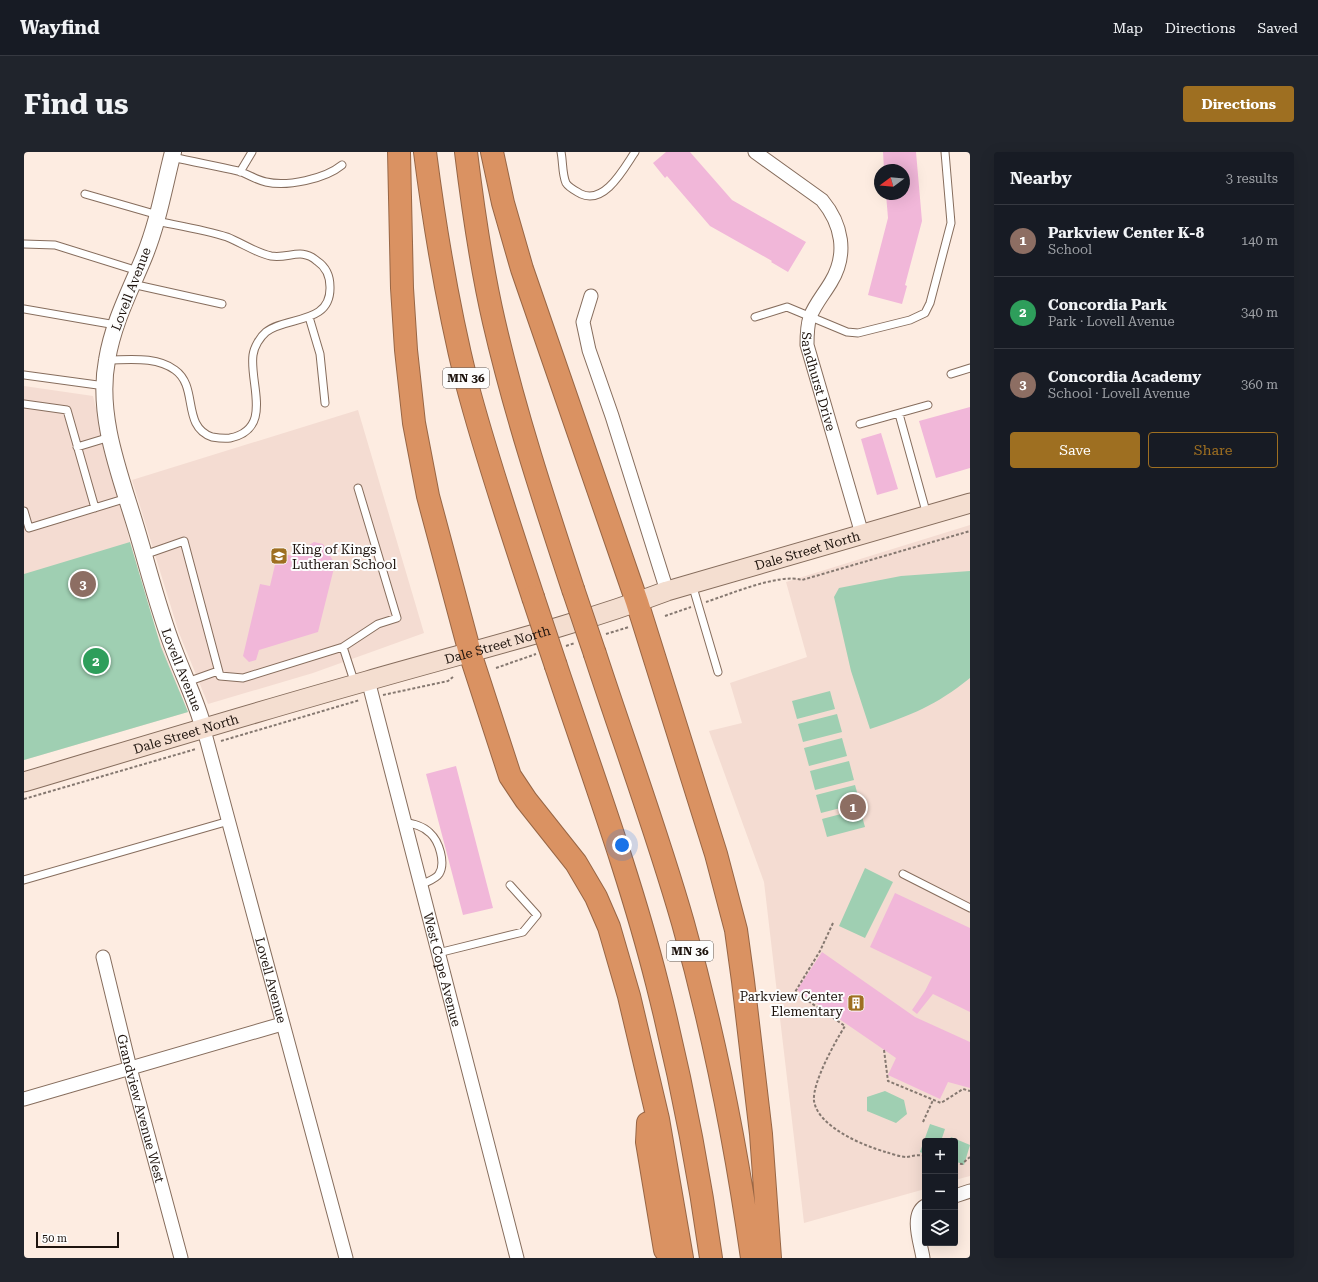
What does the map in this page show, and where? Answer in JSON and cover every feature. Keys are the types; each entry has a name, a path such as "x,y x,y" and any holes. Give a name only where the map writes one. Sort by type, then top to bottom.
{"highway":[{"path":"398,152 402,288 414,423 428,496 470,653 510,776 526,800 576,863 596,897 607,921 629,996 652,1090 668,1170 682,1258"},
{"name":"MN 36","path":"425,152 443,276 466,376 494,479 629,886 657,982 679,1077 700,1181 711,1258"},
{"name":"MN 36","path":"466,152 484,274 519,421 594,654 668,873 696,971 729,1117 752,1258"},
{"path":"495,161 549,300 605,466 609,484 609,522 637,602 716,854 736,930 761,1134 770,1258"},
{"path":"652,1090 648,1124 648,1142 666,1258"}],"main road":[{"name":"Dale Street North","path":"24,782 202,738 637,602 667,591 970,503"}],"street":[{"name":"Sandhurst Drive","path":"755,152 822,200 837,222 841,242 840,261 836,273 810,317 807,331 810,356 862,534"},
{"name":"Lovell Avenue","path":"172,154 157,218 116,325 106,360 105,386 107,423 167,632 198,709 202,738 228,821 346,1258"},
{"path":"591,296 583,322 589,350 612,416 667,591"},
{"name":"West Cope Avenue","path":"361,688 404,822 517,1258"},
{"name":"Grandview Avenue West","path":"103,957 130,1068 181,1258"},
{"path":"24,1099 282,1024"},
{"path":"958,1195 970,1191"},
{"path":"922,1209 918,1215 918,1225 923,1258"}],"lane":[{"path":"240,172 252,152"},
{"path":"561,152 566,183 573,190 586,196 597,194 611,186 635,152"},
{"path":"755,317 787,307 847,332 858,333 910,320 925,313 930,302 951,223 945,152"},
{"path":"172,154 240,172 264,182 277,184 290,184 335,171 342,165"},
{"path":"85,194 157,218 225,237 262,254 274,256 300,253 312,256 322,265 328,274 330,297 325,305 309,317 267,331 260,339 253,356 257,405 256,416 250,427 241,435 229,438 218,438 205,434 196,425 192,413 188,390 184,379 176,370 157,361 106,360"},
{"path":"24,244 55,245 135,277 222,304"},
{"path":"24,309 116,325"},
{"path":"309,317 320,354 325,403"},
{"path":"951,374 970,368"},
{"path":"24,375 105,386"},
{"path":"24,404 67,410 95,508"},
{"path":"860,424 928,405"},
{"path":"899,414 927,515"},
{"path":"77,447 110,437"},
{"path":"144,555 184,541 220,676 244,678 343,647 378,624 397,618 358,488"},
{"path":"24,511 29,528 128,498"},
{"path":"692,584 718,672"},
{"path":"343,647 361,688"},
{"path":"187,682 218,670"},
{"path":"24,880 228,821"},
{"path":"404,822 420,826 431,833 440,850 442,868 438,875 421,885"},
{"path":"903,874 970,908"},
{"path":"438,953 523,932 537,915 510,885"}],"path":[{"path":"665,616 778,579 793,577 802,580 970,531"},
{"path":"381,695 448,681 453,677"},
{"path":"221,741 361,688"},
{"path":"24,799 202,738"},
{"path":"833,922 820,951 795,992 845,1026 832,1047 817,1084 814,1100 816,1109 837,1130 870,1147 906,1157 922,1155"},
{"path":"884,1050 888,1080 941,1104 963,1089 970,1091"},
{"path":"923,1122 933,1100"},
{"path":"958,1163 962,1164 970,1157"}],"shaded area":[{"path":"24,386 93,396 130,542 154,626 188,712 24,760"},
{"name":"King of Kings Lutheran School","path":"358,410 424,633 313,673 208,704 179,633 132,480"},
{"path":"970,525 970,1176 958,1179 958,1138 922,1138 922,1190 804,1223 764,882 709,731 742,723 730,683 807,657 786,582"}],"green space":[{"path":"130,542 161,647 188,712 24,760 24,574"},
{"path":"970,571 970,678 946,696 923,709 870,729 851,671 834,597 839,588 901,576"},
{"path":"830,691 835,709 797,719 792,701"},
{"path":"837,714 842,732 803,742 798,724"},
{"path":"842,738 847,756 809,766 804,748"},
{"path":"849,761 854,780 815,790 810,771"},
{"path":"855,785 860,803 821,813 816,795"},
{"path":"860,809 865,827 827,837 822,819"},
{"path":"865,868 893,882 865,938 839,926"},
{"path":"885,1091 904,1100 907,1114 896,1123 867,1111 867,1097"},
{"path":"930,1124 945,1129 942,1138 925,1138"},
{"path":"958,1140 970,1145 964,1165 958,1162"}],"building":[{"path":"666,152 690,152 732,200 806,242 788,272 771,262 772,261 710,226 667,176 665,178 653,163"},
{"path":"883,152 916,152 922,221 905,285 907,286 902,304 868,295 888,218 886,200 910,200 910,164 884,164"},
{"path":"970,407 970,468 936,478 919,421"},
{"path":"881,433 898,489 877,495 861,439"},
{"path":"314,542 323,544 335,564 318,632 259,650 256,660 249,662 243,656 260,584 270,586 278,552 292,556"},
{"path":"456,766 493,908 463,915 426,774"},
{"path":"895,893 970,928 970,1012 933,994 917,1014 912,1010 925,991 932,977 870,947"},
{"path":"822,952 915,1017 970,1042 970,1088 948,1082 940,1099 888,1075 896,1058 797,990"}],"place":[{"name":"King of Kings Lutheran School","path":"279,556"},
{"name":"Concordia Academy","path":"83,584"},
{"name":"Concordia Park","path":"96,661"},
{"name":"Parkview Center K-8","path":"853,807"},
{"name":"Parkview Center Elementary","path":"856,1003"}]}
